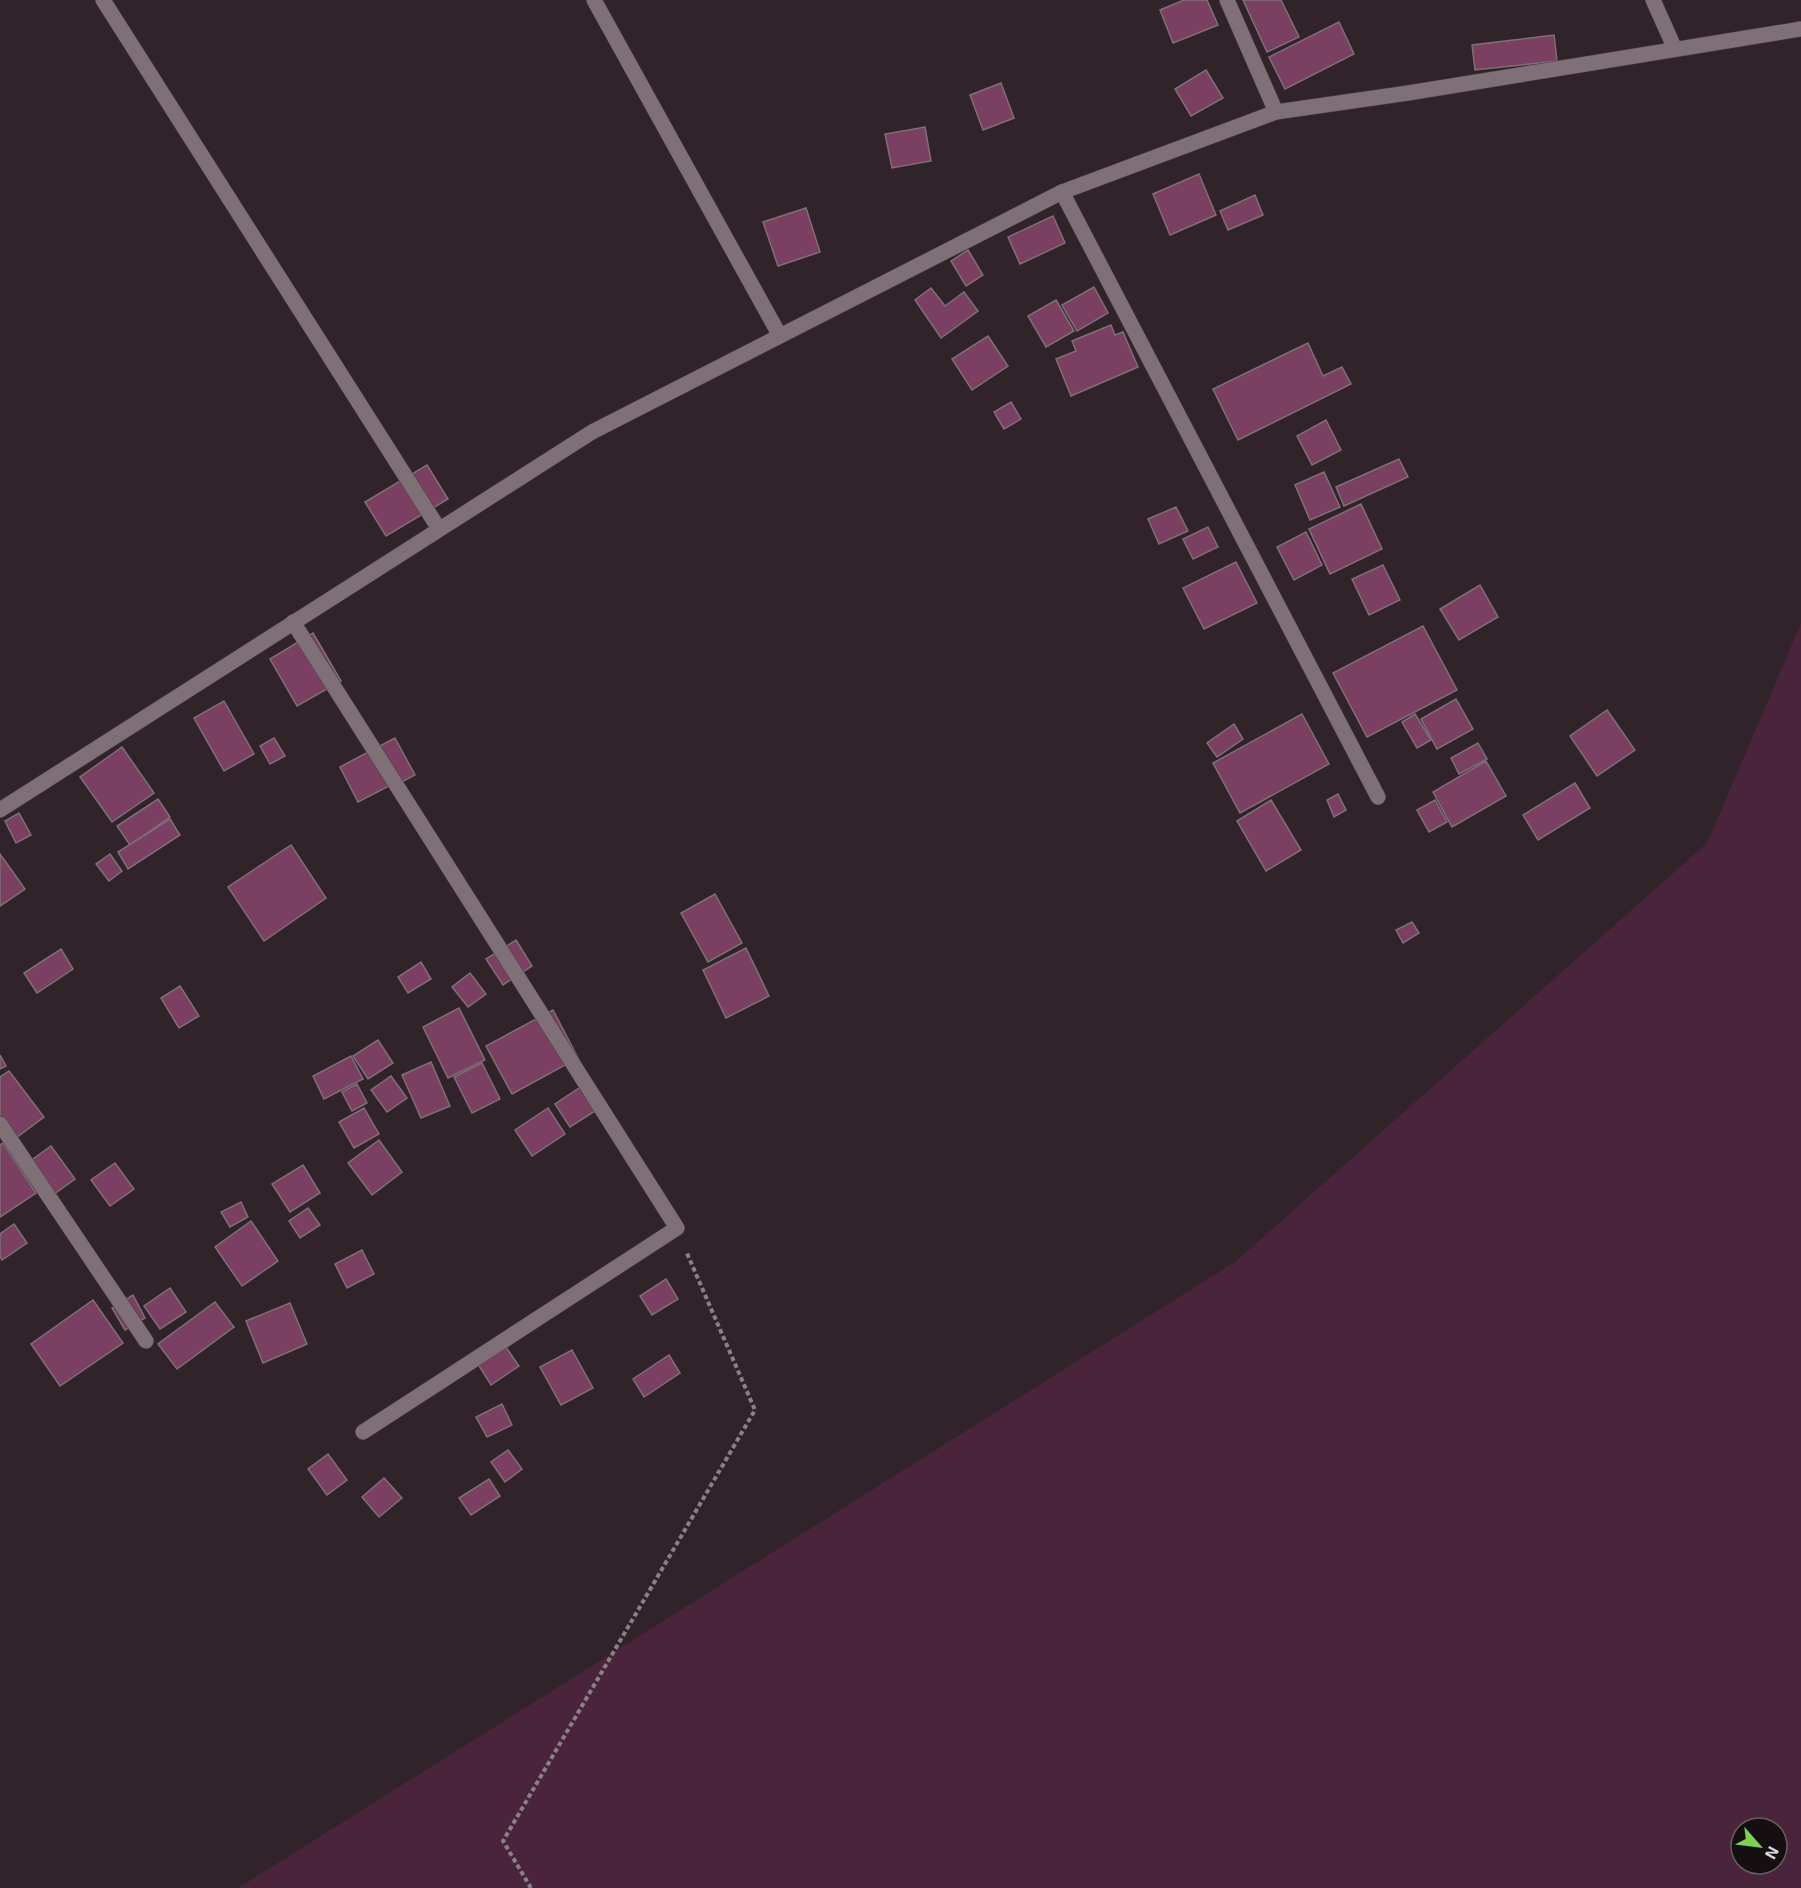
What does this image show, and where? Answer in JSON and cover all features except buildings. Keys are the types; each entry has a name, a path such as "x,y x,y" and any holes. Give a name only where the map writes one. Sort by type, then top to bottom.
{"street":[{"path":"103,0 439,530"},
{"path":"594,0 780,336"},
{"path":"1227,0 1276,112"},
{"path":"1653,0 1675,50"},
{"path":"0,810 592,432 1062,192 1276,112 1408,93 1801,28"},
{"path":"1062,192 1378,797"},
{"path":"293,622 677,1228 363,1432"},
{"path":"0,1124 146,1341"}],"path":[{"path":"531,1888 503,1841 755,1410 677,1228"}],"shaded area":[{"path":"1801,623 1801,1888 238,1888 1235,1262 1707,843"}]}
